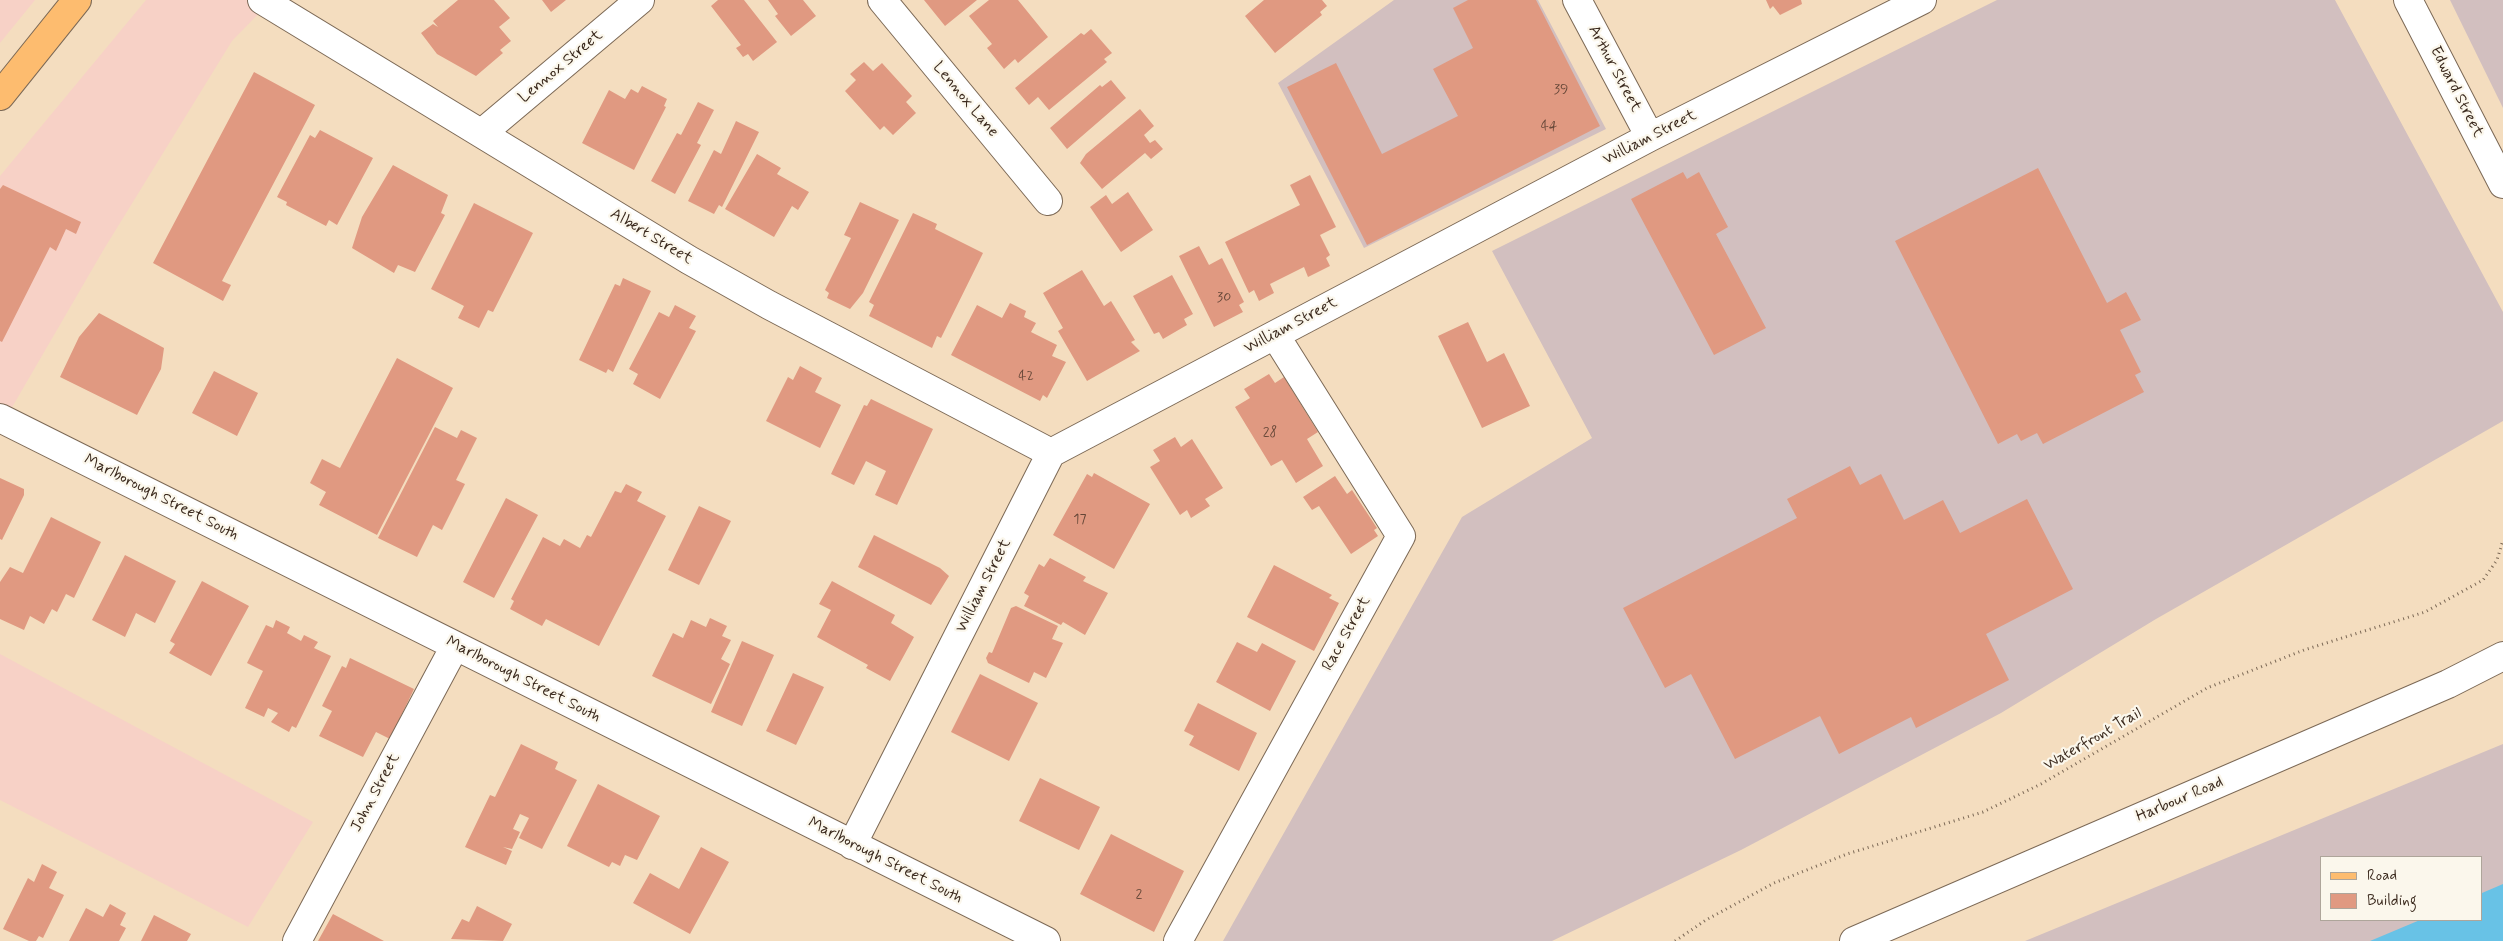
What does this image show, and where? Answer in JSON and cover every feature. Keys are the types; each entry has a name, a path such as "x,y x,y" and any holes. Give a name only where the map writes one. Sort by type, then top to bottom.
{"main road":[{"path":"0,96 78,0"}],"street":[{"name":"Albert Street","path":"262,0 689,260 761,301 1051,453"},
{"name":"Lennox Street","path":"482,133 640,0"},
{"name":"Lennox Lane","path":"882,0 1048,201"},
{"name":"Arthur Street","path":"1577,0 1650,138"},
{"name":"William Street","path":"852,845 1051,453 1650,138 1922,0"},
{"name":"Edward Street","path":"2408,0 2503,184"},
{"name":"Race Street","path":"1178,941 1401,536 1275,335"},
{"name":"Marlborough Street South","path":"0,418 1036,939"},
{"name":"John Street","path":"297,941 455,646"},
{"name":"Harbour Road","path":"1854,941 2448,684 2503,656"}],"path":[{"name":"Waterfront Trail","path":"1675,941 1706,920 1774,883 1847,854 1982,812 2041,784 2207,688 2304,650 2425,612 2483,580 2497,560 2503,540"}],"shaded area":[{"path":"0,0 35,0 0,43"},
{"path":"146,0 272,0 232,41 104,249 0,428 0,176"},
{"path":"1394,0 1538,0 1606,129 1364,248 1278,83"},
{"path":"1997,0 2335,0 2503,312 2503,421 2156,619 2001,713 1741,850 1552,941 1223,941 1462,517 1592,438 1492,251"},
{"path":"2450,0 2503,0 2503,108"},
{"path":"0,654 313,822 248,927 0,800"},
{"path":"2503,744 2503,941 2025,941"}],"water":[{"path":"2503,884 2503,941 2370,941 2418,921 2483,921 2483,893"}],"building":[{"path":"458,0 494,0 510,18 499,27 511,41 500,50 503,53 476,76 437,54 421,33 433,24 438,27 433,21"},
{"path":"542,0 566,0 551,12"},
{"path":"718,0 744,0 777,42 753,61 748,54 743,57 736,48 741,45 711,6"},
{"path":"768,0 803,0 816,16 791,36 775,16 778,14"},
{"path":"924,0 977,0 945,26"},
{"path":"989,0 1018,0 1048,37 1018,63 1015,59 1004,69 987,48 992,44 969,16"},
{"path":"1264,0 1322,0 1327,6 1320,12 1322,15 1275,53 1245,16"},
{"path":"1468,0 1536,0 1600,126 1367,245 1287,87 1336,63 1382,154 1458,116 1433,69 1473,48 1453,8"},
{"path":"1766,0 1801,0 1802,4 1780,15 1773,6 1770,9"},
{"path":"1091,29 1112,53 1104,59 1107,62 1049,110 1038,97 1029,105 1015,88 1081,33 1084,35"},
{"path":"864,62 873,71 882,63 912,96 906,102 916,113 893,135 884,126 880,130 845,91 856,80 850,74"},
{"path":"254,72 315,105 222,281 231,285 223,301 153,263"},
{"path":"1111,80 1126,98 1067,149 1050,128 1100,85 1102,87"},
{"path":"642,86 667,99 664,106 666,107 634,170 582,143 609,90 625,99 631,89 638,93"},
{"path":"698,102 714,110 697,143 701,145 675,194 651,181 677,133 681,135"},
{"path":"1140,109 1154,126 1144,135 1150,143 1155,140 1163,149 1151,159 1145,153 1102,189 1080,163 1086,154"},
{"path":"736,121 759,132 722,207 719,205 714,214 688,201 714,150 721,154"},
{"path":"320,130 373,158 337,225 329,220 326,226 286,205 287,202 277,197 310,135 315,138"},
{"path":"757,154 781,168 777,174 809,192 798,210 792,206 774,237 725,209"},
{"path":"393,165 448,195 441,213 445,215 415,272 398,265 394,273 352,248 362,217"},
{"path":"2038,168 2107,303 2126,292 2141,320 2120,330 2141,372 2135,375 2144,392 2043,444 2037,433 2021,441 2017,434 1998,444 1895,241"},
{"path":"1683,172 1687,179 1699,172 1728,227 1716,234 1766,328 1714,355 1631,199"},
{"path":"1310,175 1336,227 1320,235 1330,255 1326,258 1330,266 1308,277 1304,267 1270,284 1274,293 1259,301 1254,290 1249,293 1225,242 1300,205 1290,185"},
{"path":"3,185 81,222 76,234 66,229 56,251 50,247 2,342 0,341 0,189"},
{"path":"1128,192 1153,230 1121,252 1090,207 1106,195 1112,204"},
{"path":"860,202 899,220 863,293 850,309 827,298 829,293 825,290 851,238 844,235"},
{"path":"474,203 533,233 493,312 488,310 479,328 458,318 464,306 431,289"},
{"path":"913,213 937,224 935,229 983,253 941,338 937,336 932,348 869,316 874,305 869,302"},
{"path":"1199,246 1209,265 1222,258 1244,302 1239,305 1243,312 1214,327 1179,256"},
{"path":"1082,270 1104,306 1111,301 1135,340 1131,342 1140,351 1087,381 1058,331 1063,328 1043,293"},
{"path":"1172,275 1193,314 1184,319 1187,325 1163,339 1159,332 1154,334 1133,296"},
{"path":"623,278 651,291 613,372 608,369 606,373 579,360 615,284 620,286"},
{"path":"1010,303 1026,311 1024,317 1036,323 1031,332 1057,345 1052,356 1066,362 1047,398 1043,395 1040,401 951,355 977,305 1002,318"},
{"path":"675,305 696,316 689,328 696,331 660,399 633,384 638,374 629,369 659,312 669,317"},
{"path":"99,313 164,348 161,369 137,415 60,377 79,337"},
{"path":"1468,322 1487,362 1504,353 1530,406 1482,428 1438,336"},
{"path":"397,358 453,388 377,535 319,505 326,492 310,483 322,459 340,468"},
{"path":"800,366 822,378 815,392 841,405 820,448 766,421 788,377 793,380"},
{"path":"214,371 258,393 237,436 192,413"},
{"path":"1269,374 1275,383 1284,377 1318,432 1307,439 1323,466 1296,483 1282,460 1271,466 1235,407 1250,398 1244,389"},
{"path":"871,399 933,429 897,505 875,495 886,471 866,461 854,485 831,474 864,405 867,406"},
{"path":"435,427 457,438 461,430 477,438 456,480 465,484 442,530 433,525 417,557 378,538"},
{"path":"1175,437 1181,447 1192,439 1223,488 1205,499 1210,506 1191,518 1187,510 1180,515 1150,467 1160,461 1153,450"},
{"path":"1850,466 1860,485 1881,474 1904,520 1943,500 1960,533 2027,499 2073,589 1986,634 2009,680 1916,728 1911,717 1839,754 1820,716 1735,759 1691,674 1665,688 1623,608 1797,518 1787,499"},
{"path":"1094,473 1150,504 1114,569 1053,535 1087,474 1092,477"},
{"path":"1335,476 1347,494 1352,490 1377,528 1374,530 1378,536 1351,554 1319,506 1312,510 1303,497"},
{"path":"0,478 24,489 24,495 2,540 0,539"},
{"path":"626,484 642,492 637,501 666,516 599,646 546,619 542,626 510,609 514,601 511,599 543,537 560,546 564,539 580,548 587,535 591,537 615,491 621,493"},
{"path":"506,498 538,515 494,598 463,582"},
{"path":"699,506 731,521 699,585 668,570"},
{"path":"51,517 101,542 74,598 66,594 57,612 52,609 44,624 30,616 24,630 0,619 0,582 10,567 23,573"},
{"path":"874,535 940,568 949,576 931,605 858,567"},
{"path":"125,555 176,581 155,623 136,613 125,637 92,620"},
{"path":"1050,558 1086,577 1083,581 1108,593 1085,635 1063,622 1061,625 1024,606 1029,596 1024,593 1039,564 1044,567"},
{"path":"1274,565 1332,595 1329,598 1339,603 1314,651 1247,617"},
{"path":"202,581 249,606 211,676 169,653 175,644 170,641"},
{"path":"832,581 895,615 891,623 914,637 890,681 866,668 868,665 817,637 831,610 819,604"},
{"path":"1016,606 1058,626 1052,639 1063,643 1046,678 1034,672 1029,683 988,663 986,658 989,652 992,653 1011,608"},
{"path":"710,618 727,626 722,636 731,640 721,659 730,664 711,704 652,676 673,633 683,638 691,620 706,627"},
{"path":"276,620 290,627 287,633 301,641 304,635 318,642 314,648 331,656 296,728 292,726 289,732 271,722 278,713 268,708 264,717 245,708 263,671 247,663 266,625 273,628"},
{"path":"742,641 774,655 742,726 711,712"},
{"path":"1237,642 1257,652 1262,643 1296,661 1270,711 1216,682"},
{"path":"350,658 414,689 390,739 376,732 363,757 319,736 332,711 322,706 342,666 346,668"},
{"path":"793,673 824,687 796,745 766,731"},
{"path":"980,674 1038,703 1009,761 951,732"},
{"path":"1198,703 1257,733 1239,771 1189,745 1194,736 1184,731"},
{"path":"521,744 558,762 555,769 577,780 542,849 519,838 529,818 520,814 513,829 520,832 512,849 503,847 512,851 506,865 465,847 490,795 495,797"},
{"path":"1040,778 1100,807 1079,850 1019,821"},
{"path":"598,784 660,816 637,860 625,855 620,866 612,862 609,867 567,846"},
{"path":"1111,834 1184,871 1154,932 1080,894"},
{"path":"701,847 729,862 690,934 633,903 650,873 679,889"},
{"path":"42,864 57,872 49,888 64,895 43,938 39,936 36,941 29,941 3,929 28,878 34,882"},
{"path":"110,904 126,913 120,925 126,928 119,941 69,941 86,908 103,917"},
{"path":"477,906 512,924 503,941 451,939 462,919 469,922"},
{"path":"333,914 384,941 318,941"},
{"path":"154,915 191,934 187,941 141,941"}]}
